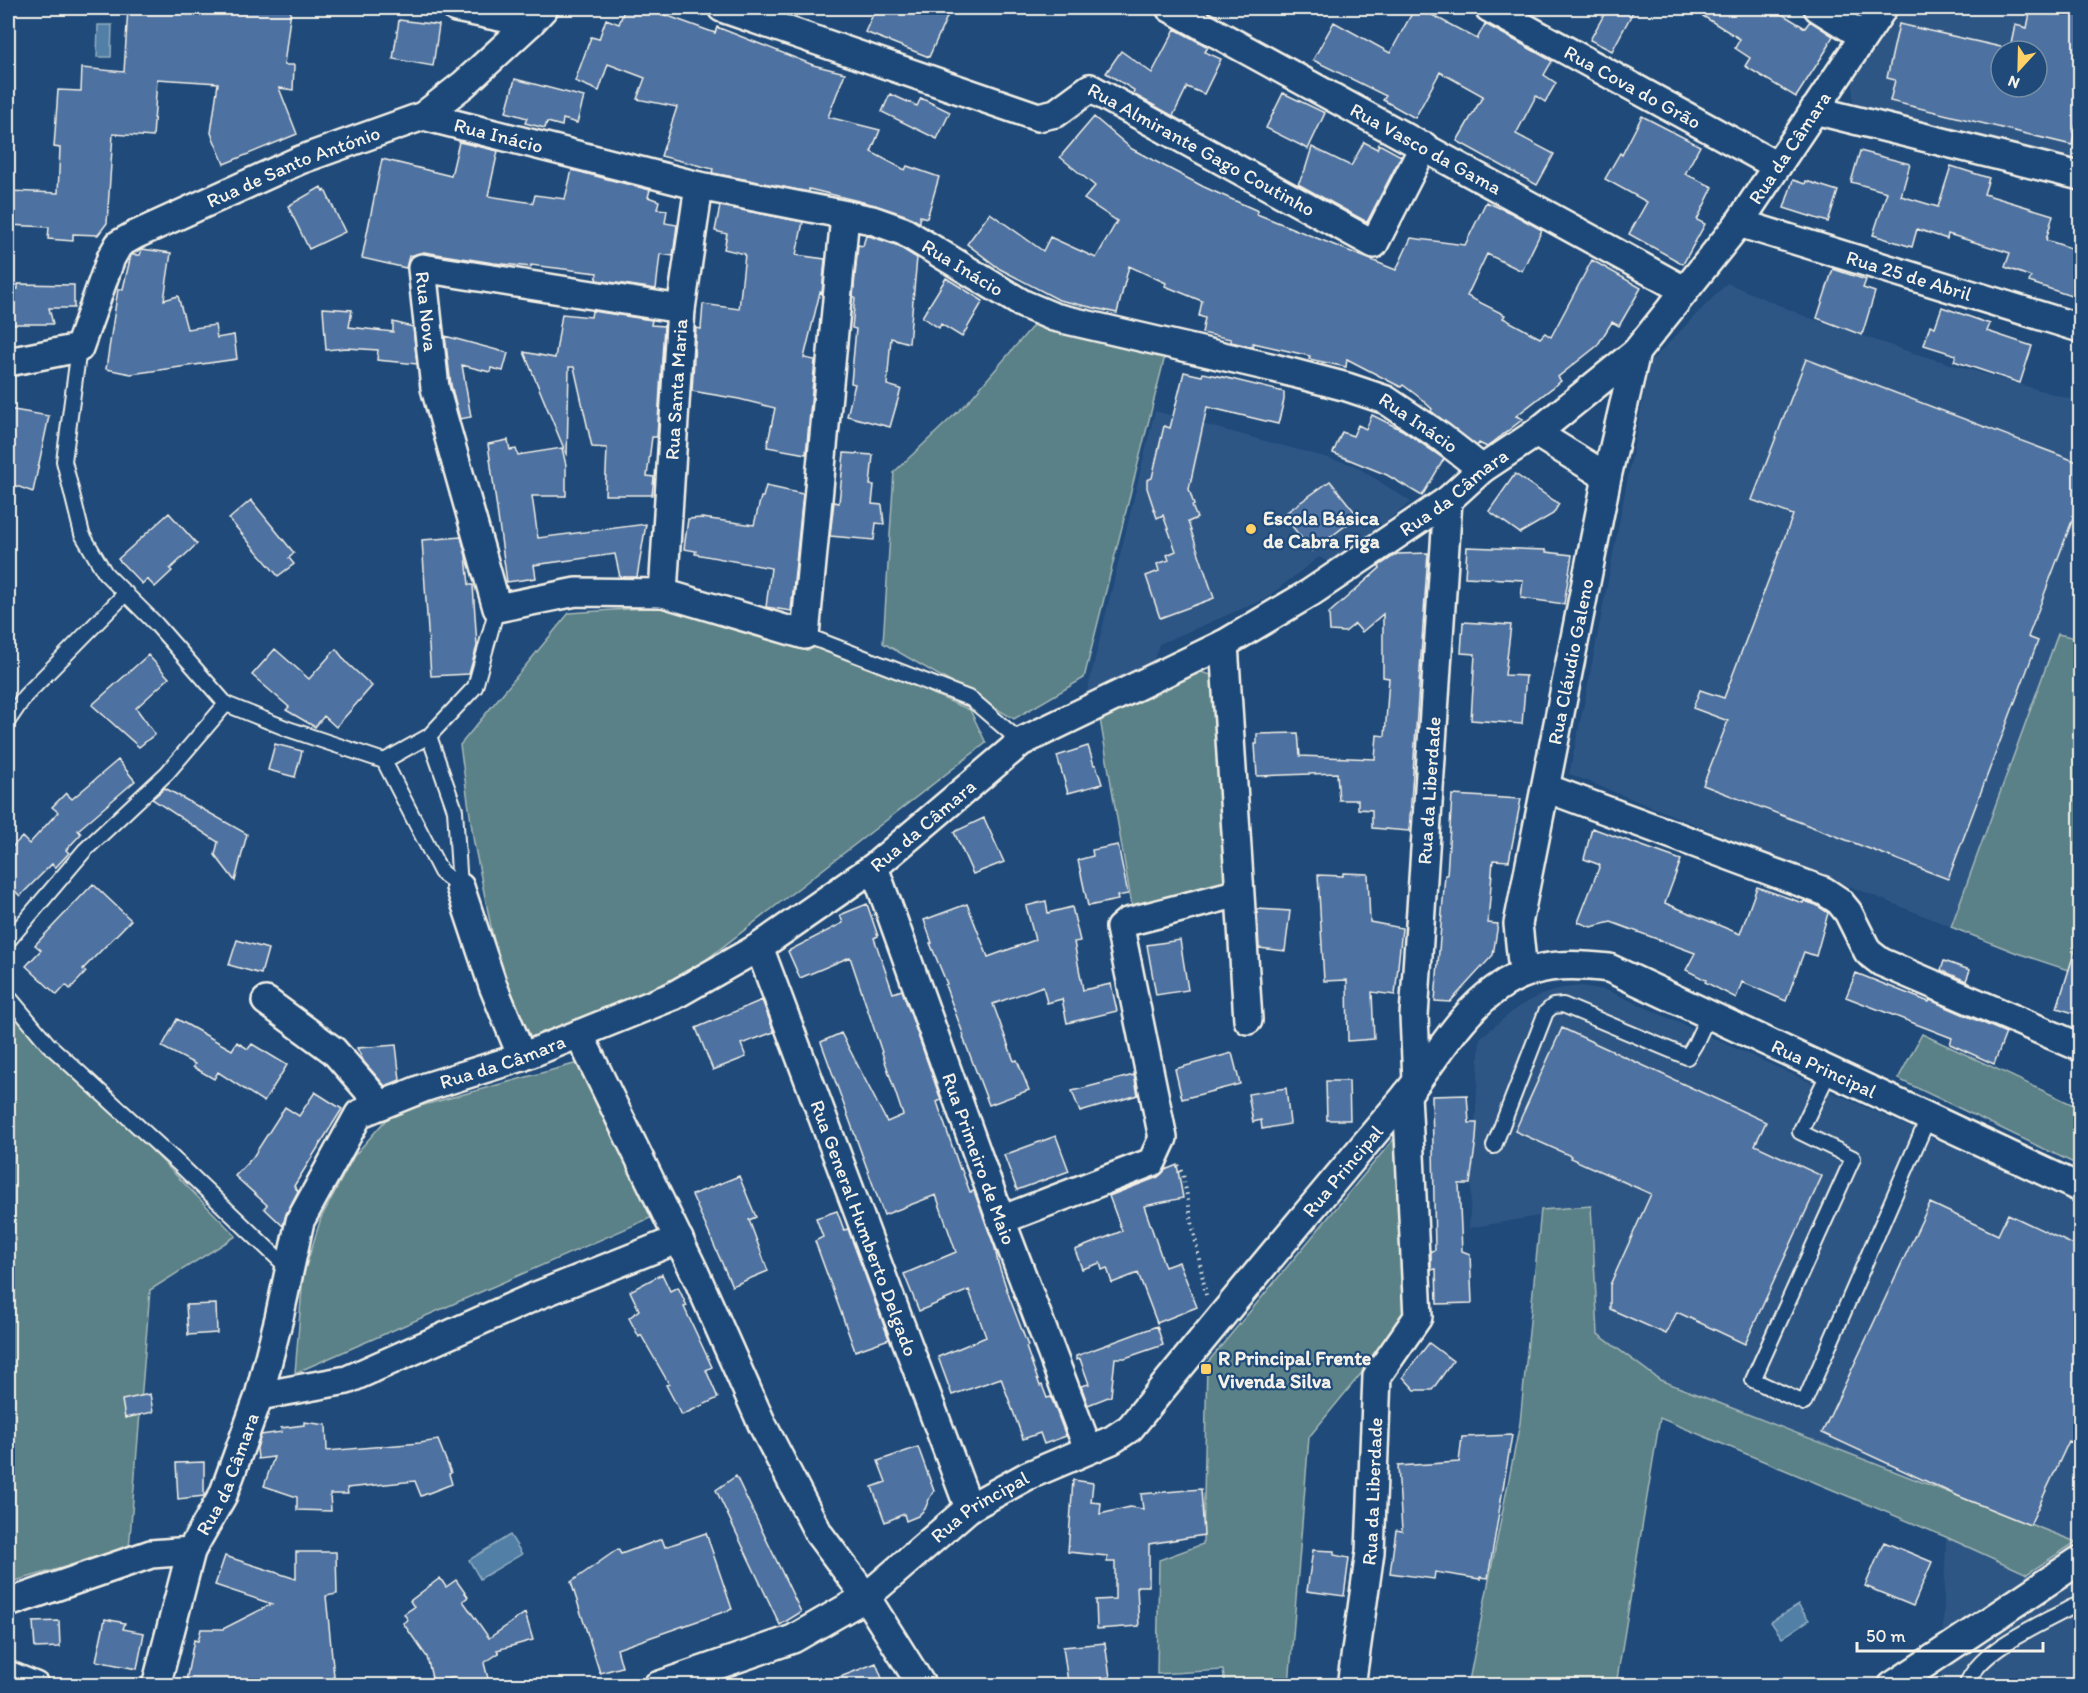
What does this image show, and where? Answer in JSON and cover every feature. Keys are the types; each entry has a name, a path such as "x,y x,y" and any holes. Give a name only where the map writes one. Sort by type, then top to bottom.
{"street":[{"path":"456,8 537,15"},
{"name":"Rua Almirante Gago Coutinho","path":"722,8 1038,117 1056,113 1090,88 1374,244 1424,146"},
{"name":"Rua Vasco da Gama","path":"1170,8 1684,290"},
{"name":"Rua Cova do Grão","path":"1489,8 1777,166"},
{"path":"1818,8 1863,36"},
{"name":"Rua da Câmara","path":"156,1686 191,1551 223,1495 259,1396 300,1221 359,1114 426,1087 522,1057 673,996 759,947 874,867 1021,742 1224,644 1310,593 1448,500 1482,469 1536,433 1636,352 1739,223 1883,8"},
{"name":"Rua de Santo António","path":"79,348 111,258 119,244 300,160 423,116 464,84 537,15"},
{"path":"1814,110 2080,176"},
{"name":"Rua Inácio","path":"423,116 699,186 872,220 903,231 1023,304 1054,317 1274,368 1386,400 1441,437 1482,469"},
{"name":"Rua Santa Maria","path":"663,593 681,309 699,186"},
{"path":"497,608 576,592 663,593 805,635 845,216"},
{"name":"Rua 25 de Abril","path":"1739,223 2080,328"},
{"name":"Rua Nova","path":"497,608 435,388 422,268 681,309"},
{"path":"8,362 79,348"},
{"name":"Rua Cláudio Galeno","path":"1523,972 1518,924 1607,477 1636,352"},
{"path":"1536,433 1607,477"},
{"name":"Rua da Liberdade","path":"1351,1686 1370,1552 1377,1376 1418,1317 1412,1087 1414,1016 1448,500"},
{"path":"1224,644 1248,1020"},
{"path":"1546,788 1824,891 1839,901 1848,912 1868,952 1881,962 2080,1047"},
{"name":"Rua Primeiro de Maio","path":"874,867 1001,1220 1088,1449"},
{"path":"460,887 493,986 522,1057"},
{"path":"1001,1220 1152,1162 1163,1138 1120,927 1127,922 1239,893"},
{"name":"Rua General Humberto Delgado","path":"759,947 969,1508"},
{"name":"Rua Principal","path":"657,1686 793,1639 866,1597 969,1508 1027,1476 1112,1440 1130,1428 1412,1087 1474,1007 1497,988 1523,972 1559,966 1583,965 1609,968 2080,1188"},
{"path":"266,1001 334,1051 381,1105"},
{"path":"579,1034 679,1239 762,1425 814,1524 866,1597 922,1686"},
{"path":"259,1396 347,1380 536,1296 679,1239"},
{"path":"8,1603 150,1554 191,1551"},
{"path":"1892,1686 2080,1560"},
{"path":"8,1675 35,1686"}],"lane":[{"path":"79,348 64,461 82,534 105,573 156,624 226,704 288,729 384,761 441,872 460,887"},
{"path":"8,721 25,696 126,594"},
{"path":"384,761 429,736 475,687 497,608"},
{"path":"805,635 971,699 1021,742"},
{"path":"8,941 85,850 167,773 226,704"},
{"path":"429,736 455,810 460,887"},
{"path":"8,996 48,1044 178,1162 290,1270"},
{"path":"1494,1146 1546,1012 1553,1006 1563,1005 1687,1057 1708,1016"},
{"path":"1829,1072 1800,1132 1853,1158 1753,1380 1804,1403 1929,1116"},
{"path":"1966,1686 1972,1672 1980,1663 2001,1647 2080,1604"}],"path":[{"path":"1163,1138 1183,1175 1203,1286 1214,1325"}],"shaded area":[{"path":"1904,8 2080,8 2080,163 1858,108 1853,101 1853,81"},
{"path":"98,25 112,25 111,57 97,57"},
{"path":"1727,283 1807,317 1910,352 2080,402 2080,639 2059,634 2017,953 1569,774 1650,362"},
{"name":"Escola Básica de Cabra Figa","path":"1155,411 1354,465 1411,502 1332,564 1319,557 1265,599 1159,644 1154,661 1087,692"},
{"path":"1582,986 1609,991 2035,1184 2080,1207 2080,1685 1941,1685 1946,1537 1659,1417 1598,1334 1591,1207 1469,1228 1480,1038 1518,1007 1538,996 1563,988"},
{"path":"510,1535 522,1554 480,1579 469,1560"},
{"path":"1798,1605 1809,1620 1782,1638 1771,1622"}],"green space":[{"path":"1036,322 1165,356 1084,678 1014,719 883,643 894,472 967,403"},
{"path":"672,606 820,645 970,710 986,743 676,983 533,1042 500,971 474,843 460,745 569,613"},
{"path":"2058,634 2080,639 2080,974 2017,953 1951,927"},
{"path":"1197,671 1219,677 1229,871 1222,887 1133,912 1100,719"},
{"path":"8,1004 236,1236 150,1290 129,1549 8,1583"},
{"path":"1922,1034 2080,1108 2080,1166 1898,1079"},
{"path":"578,1063 655,1216 295,1373 303,1276 321,1218 354,1156 391,1114"},
{"path":"1397,1135 1406,1319 1309,1437 1289,1685 1225,1685 1223,1670 1157,1674 1159,1560 1203,1544 1207,1363"},
{"path":"1591,1206 1598,1334 1660,1380 2076,1542 2027,1574 1946,1537 1660,1418 1616,1685 1468,1686 1520,1423 1541,1210"}],"building":[{"path":"128,8 291,9 284,65 294,65 293,90 279,88 297,134 224,164 211,133 218,83 157,79 153,137 113,134 107,223 98,235 73,234 73,241 48,239 49,227 8,225 9,191 58,193 60,148 54,147 58,90 81,91 82,68 124,72"},
{"path":"625,8 646,8 715,33 717,27 813,65 845,73 828,117 880,130 871,152 905,170 907,166 939,177 927,218 920,216 920,223 908,216 875,205 809,189 809,192 712,173 713,169 661,156 677,107 637,99 645,78 608,64 599,91 575,81 591,37 599,39 606,19 619,24"},
{"path":"876,8 951,8 929,57 865,32"},
{"path":"1415,8 1477,39 1485,24 1552,61 1544,75 1556,83 1545,102 1536,96 1516,134 1554,154 1537,185 1457,141 1483,96 1440,72 1415,118 1383,100 1386,96 1313,60 1334,22 1390,53"},
{"path":"1611,8 1635,8 1612,51 1590,40 1605,13"},
{"path":"1690,8 1772,8 1805,28 1810,21 1833,36 1796,97 1745,66 1750,58 1735,48 1740,39"},
{"path":"2031,8 2080,8 2080,126 2076,125 2072,145 1890,101 1895,80 1887,78 1899,24 1989,44 1989,99 2049,99 2049,39 2012,39 2015,25 2027,28"},
{"path":"399,20 439,25 433,66 393,59"},
{"path":"1175,29 1208,47 1205,52 1221,59 1204,94 1187,87 1173,116 1133,94 1134,90 1106,73 1121,51 1152,73"},
{"path":"515,79 584,97 577,123 563,119 562,126 547,122 545,128 525,123 527,118 506,112"},
{"path":"1283,93 1325,113 1308,149 1266,128"},
{"path":"890,94 917,106 921,98 950,112 937,139 882,112"},
{"path":"1642,116 1700,146 1685,174 1713,187 1697,220 1705,224 1683,264 1629,234 1647,202 1605,179 1620,153 1622,155"},
{"path":"1094,117 1132,149 1204,187 1258,211 1257,214 1396,270 1411,238 1465,245 1486,202 1511,213 1542,230 1522,271 1487,254 1467,296 1505,315 1503,318 1540,338 1545,333 1551,337 1592,260 1641,288 1619,326 1612,322 1597,346 1558,377 1561,381 1516,416 1523,419 1487,447 1479,443 1477,446 1431,411 1432,409 1403,385 1401,387 1347,359 1346,367 1309,359 1310,356 1253,343 1253,347 1231,342 1231,339 1202,333 1205,318 1199,316 1202,301 1165,286 1166,283 1129,266 1117,313 1059,300 1000,269 967,244 990,213 1043,251 1050,237 1096,258 1117,221 1084,199 1095,186 1060,157"},
{"path":"459,142 498,151 488,196 533,203 535,195 565,199 572,170 650,190 648,197 659,201 657,209 667,210 665,223 677,225 673,256 660,254 656,289 596,280 597,273 494,263 424,252 409,256 406,268 362,258 382,159 451,176"},
{"path":"1364,142 1377,149 1379,144 1401,156 1367,222 1298,184 1312,147 1351,166"},
{"path":"1860,151 1910,164 1901,196 1938,207 1951,166 1989,178 1984,194 2053,215 2046,240 2080,251 2080,299 2029,282 2031,277 2005,267 2010,253 1948,234 1947,239 1917,229 1912,247 1873,235 1887,192 1851,182"},
{"path":"1793,180 1805,184 1806,181 1838,191 1828,222 1784,208"},
{"path":"321,187 323,191 325,190 345,232 309,249 288,206"},
{"path":"720,206 803,222 796,255 825,259 822,293 820,292 804,358 815,360 806,454 767,447 775,408 692,391 696,328 701,329 703,304 739,309 745,254 724,249 727,234 715,231"},
{"path":"866,235 896,245 917,258 909,343 891,338 887,385 901,389 890,427 847,416 855,384 851,383 856,329 852,328 858,245 863,246"},
{"path":"142,249 171,253 164,300 178,296 187,329 215,325 217,338 234,335 237,359 131,374 106,369 118,289 123,289 131,255 140,255"},
{"path":"1833,269 1866,280 1863,288 1875,292 1862,335 1817,318"},
{"path":"946,278 983,301 962,337 941,324 939,328 922,317"},
{"path":"18,284 74,285 74,308 49,308 53,324 8,324 8,289 18,289"},
{"path":"1942,307 1990,324 1987,331 2032,346 2020,383 1954,361 1956,355 1924,345 1930,325 1935,327"},
{"path":"323,308 352,310 349,327 393,332 393,322 413,327 417,364 377,360 378,350 346,348 326,350"},
{"path":"592,311 652,320 651,325 664,326 657,437 652,437 647,476 654,477 652,495 605,495 607,448 592,447 574,367 569,367 567,456 524,352 555,358 562,314 591,317"},
{"path":"445,336 508,353 503,371 491,368 490,372 462,365 471,417 460,419 451,385"},
{"path":"1806,359 2080,463 2080,500 2028,637 2038,641 1948,879 1703,785 1728,721 1693,708 1700,690 1724,698 1793,515 1752,500"},
{"path":"1184,372 1223,377 1284,392 1284,400 1278,424 1207,407 1189,489 1197,518 1188,522 1214,598 1160,618 1146,576 1159,571 1157,564 1169,560 1167,555 1176,551 1163,515 1157,518 1147,488 1147,480 1152,478 1164,426 1170,428"},
{"path":"8,409 49,416 33,492 8,483"},
{"path":"1372,415 1402,430 1444,459 1422,496 1387,475 1333,453 1342,432 1353,436 1358,425 1366,429"},
{"path":"508,440 510,450 516,449 518,455 562,448 566,465 566,496 532,496 538,538 646,524 637,577 620,577 615,554 534,565 536,578 507,582 488,444"},
{"path":"844,453 873,455 870,485 874,485 872,504 882,505 884,524 876,523 874,540 830,536 834,502 839,503"},
{"path":"1515,474 1559,504 1553,514 1520,533 1489,511"},
{"path":"1330,481 1358,516 1312,551 1283,515"},
{"path":"766,486 803,494 791,611 766,607 771,568 695,554 696,551 684,549 688,519 702,518 754,525"},
{"path":"251,500 294,553 289,558 294,564 278,576 229,519"},
{"path":"169,513 197,544 170,569 172,571 155,587 147,579 142,584 118,559"},
{"path":"461,537 466,556 469,585 473,585 477,646 469,674 431,676 422,540"},
{"path":"1467,547 1546,550 1546,552 1572,555 1564,604 1521,598 1523,580 1465,577"},
{"path":"1428,553 1409,831 1372,828 1372,810 1358,809 1358,800 1339,800 1337,773 1257,776 1255,744 1257,744 1257,734 1298,733 1300,756 1375,759 1377,735 1385,736 1389,678 1383,677 1383,614 1362,632 1355,624 1345,632 1330,631 1329,613 1380,568 1379,566 1397,554"},
{"path":"1463,622 1511,625 1505,675 1526,676 1522,724 1471,720 1475,654 1461,653"},
{"path":"275,649 309,679 336,649 347,663 372,686 336,727 324,716 315,727 286,710 289,707 252,675"},
{"path":"148,655 169,678 136,708 155,734 139,747 92,705"},
{"path":"275,744 302,751 295,777 268,770"},
{"path":"1088,746 1102,784 1068,793 1057,756"},
{"path":"118,760 135,781 78,830 81,834 66,850 69,853 55,868 52,864 20,896 8,884 8,851 22,837 29,844 58,812 52,807 66,793 72,799"},
{"path":"165,788 247,834 235,881 215,855 218,842 152,799"},
{"path":"1452,795 1521,799 1509,861 1493,860 1488,923 1498,924 1493,955 1450,1002 1435,1001"},
{"path":"984,818 1004,862 973,874 954,832"},
{"path":"1592,828 1681,860 1665,903 1740,934 1757,887 1803,903 1804,901 1816,905 1828,913 1816,956 1804,952 1786,1001 1742,982 1736,998 1686,970 1695,953 1611,922 1591,927 1578,922 1600,865 1584,859"},
{"path":"1118,845 1128,894 1117,896 1118,900 1088,906 1078,860 1093,856 1092,850"},
{"path":"1343,873 1368,874 1370,922 1402,928 1395,995 1372,992 1374,1039 1348,1041 1347,980 1324,981 1318,875 1343,876"},
{"path":"93,884 131,920 83,969 86,972 70,989 66,985 57,995 26,966 41,950 35,945"},
{"path":"1046,901 1048,913 1072,907 1080,941 1074,942 1083,990 1111,984 1117,1011 1067,1023 1062,999 1047,1003 1043,986 993,1004 1014,1061 1017,1060 1029,1090 989,1105 963,1037 924,920 967,904 988,957 1035,940 1026,906"},
{"path":"867,904 878,936 874,938 893,993 902,990 941,1100 937,1102 960,1169 970,1192 974,1191 1040,1386 1042,1385 1047,1398 1051,1397 1066,1436 1044,1444 1040,1433 1023,1439 1001,1378 952,1395 938,1357 986,1337 969,1290 919,1311 904,1274 956,1252 936,1195 884,1215 821,1042 841,1033 887,1122 903,1115 850,957 800,978 788,951 843,923 840,915"},
{"path":"1257,909 1290,911 1285,951 1259,948"},
{"path":"237,940 268,949 261,974 229,965"},
{"path":"1180,940 1188,990 1156,995 1147,945"},
{"path":"2076,947 2080,948 2080,1015 2057,1008"},
{"path":"1944,961 1970,970 1966,981 1941,970"},
{"path":"1856,973 1929,1002 1930,1000 2006,1033 1994,1064 1950,1044 1952,1038 1846,997"},
{"path":"762,1000 774,1032 741,1044 746,1057 713,1070 696,1028"},
{"path":"177,1019 232,1050 237,1042 248,1049 252,1044 287,1065 264,1102 218,1072 214,1079 193,1067 195,1064 162,1047"},
{"path":"1562,1028 1766,1122 1755,1145 1822,1176 1745,1344 1677,1312 1666,1334 1610,1309 1610,1285 1651,1194 1515,1131"},
{"path":"396,1045 400,1080 385,1086 364,1062 357,1048"},
{"path":"1232,1053 1240,1084 1182,1099 1175,1069"},
{"path":"1134,1075 1138,1095 1080,1112 1072,1091"},
{"path":"1326,1081 1349,1081 1350,1120 1327,1120"},
{"path":"1286,1088 1290,1124 1262,1129 1261,1120 1253,1122 1248,1094"},
{"path":"315,1092 342,1109 294,1186 298,1191 286,1214 283,1226 264,1208 267,1205 235,1176 253,1157 285,1107 299,1116"},
{"path":"1467,1095 1469,1123 1477,1123 1476,1139 1470,1184 1459,1184 1462,1251 1470,1254 1472,1303 1437,1304 1436,1269 1431,1270 1431,1251 1435,1250 1432,1096"},
{"path":"1056,1136 1069,1171 1017,1190 1004,1155"},
{"path":"1177,1165 1183,1198 1144,1206 1165,1267 1179,1262 1197,1307 1157,1323 1138,1273 1112,1283 1107,1268 1102,1270 1100,1263 1082,1269 1075,1250 1122,1231 1109,1196 1158,1177 1165,1170"},
{"path":"739,1176 756,1217 749,1220 768,1271 732,1286 692,1195"},
{"path":"1930,1203 1998,1235 2008,1214 2080,1248 2080,1446 2069,1441 2030,1525 1958,1496 1822,1433"},
{"path":"837,1211 844,1230 848,1229 889,1339 855,1351 815,1241 823,1237 816,1218"},
{"path":"662,1274 670,1291 678,1287 687,1306 684,1307 712,1367 706,1370 718,1398 682,1415 666,1385 669,1384 629,1318 639,1310 630,1291"},
{"path":"216,1304 217,1333 188,1335 186,1305"},
{"path":"1157,1326 1163,1345 1125,1358 1115,1358 1111,1396 1088,1405 1081,1386 1089,1384 1080,1359 1076,1360 1076,1356"},
{"path":"1429,1343 1453,1361 1432,1390 1415,1390 1403,1377"},
{"path":"150,1394 153,1412 125,1418 122,1400"},
{"path":"304,1422 326,1425 327,1451 438,1440 451,1473 449,1474 452,1484 421,1496 415,1481 347,1488 348,1494 330,1494 331,1511 297,1510 297,1497 264,1486 274,1457 258,1459 257,1448 261,1435 282,1432 281,1428 304,1425"},
{"path":"1512,1435 1488,1578 1480,1577 1480,1579 1435,1572 1434,1579 1390,1573 1396,1530 1402,1531 1398,1466 1459,1462 1462,1437"},
{"path":"918,1447 934,1491 925,1509 918,1516 906,1521 904,1514 885,1522 872,1487 886,1482 878,1461"},
{"path":"204,1462 204,1496 178,1499 176,1463"},
{"path":"736,1476 801,1612 780,1625 716,1490"},
{"path":"1073,1480 1093,1483 1091,1502 1101,1503 1100,1514 1130,1507 1143,1509 1141,1494 1201,1489 1204,1535 1149,1544 1149,1586 1137,1586 1139,1626 1097,1629 1096,1600 1115,1599 1115,1562 1107,1562 1107,1556 1068,1552"},
{"path":"706,1533 732,1609 617,1649 622,1667 600,1673 571,1582 618,1549 621,1554 662,1539 665,1547"},
{"path":"1884,1542 1932,1562 1913,1606 1865,1586"},
{"path":"1313,1550 1334,1551 1334,1555 1349,1558 1344,1596 1307,1591"},
{"path":"296,1552 336,1552 337,1594 326,1596 335,1686 185,1686 194,1640 198,1641 201,1629 223,1629 272,1604 215,1585 225,1556 296,1579"},
{"path":"440,1578 446,1587 456,1580 468,1597 463,1601 489,1638 525,1613 533,1640 497,1650 499,1653 484,1663 490,1686 458,1686 456,1677 433,1682 427,1657 403,1623 408,1620 404,1614 414,1607 410,1601"},
{"path":"105,1619 125,1623 123,1629 144,1633 137,1669 96,1661"},
{"path":"59,1621 60,1647 35,1648 33,1622"},
{"path":"1105,1643 1110,1677 1068,1682 1063,1647"},
{"path":"876,1663 885,1686 822,1686 822,1684"}],"place":[{"name":"Escola Básica de Cabra Figa","path":"1251,529"},
{"name":"R Principal Frente Vivenda Silva","path":"1206,1369"}]}
